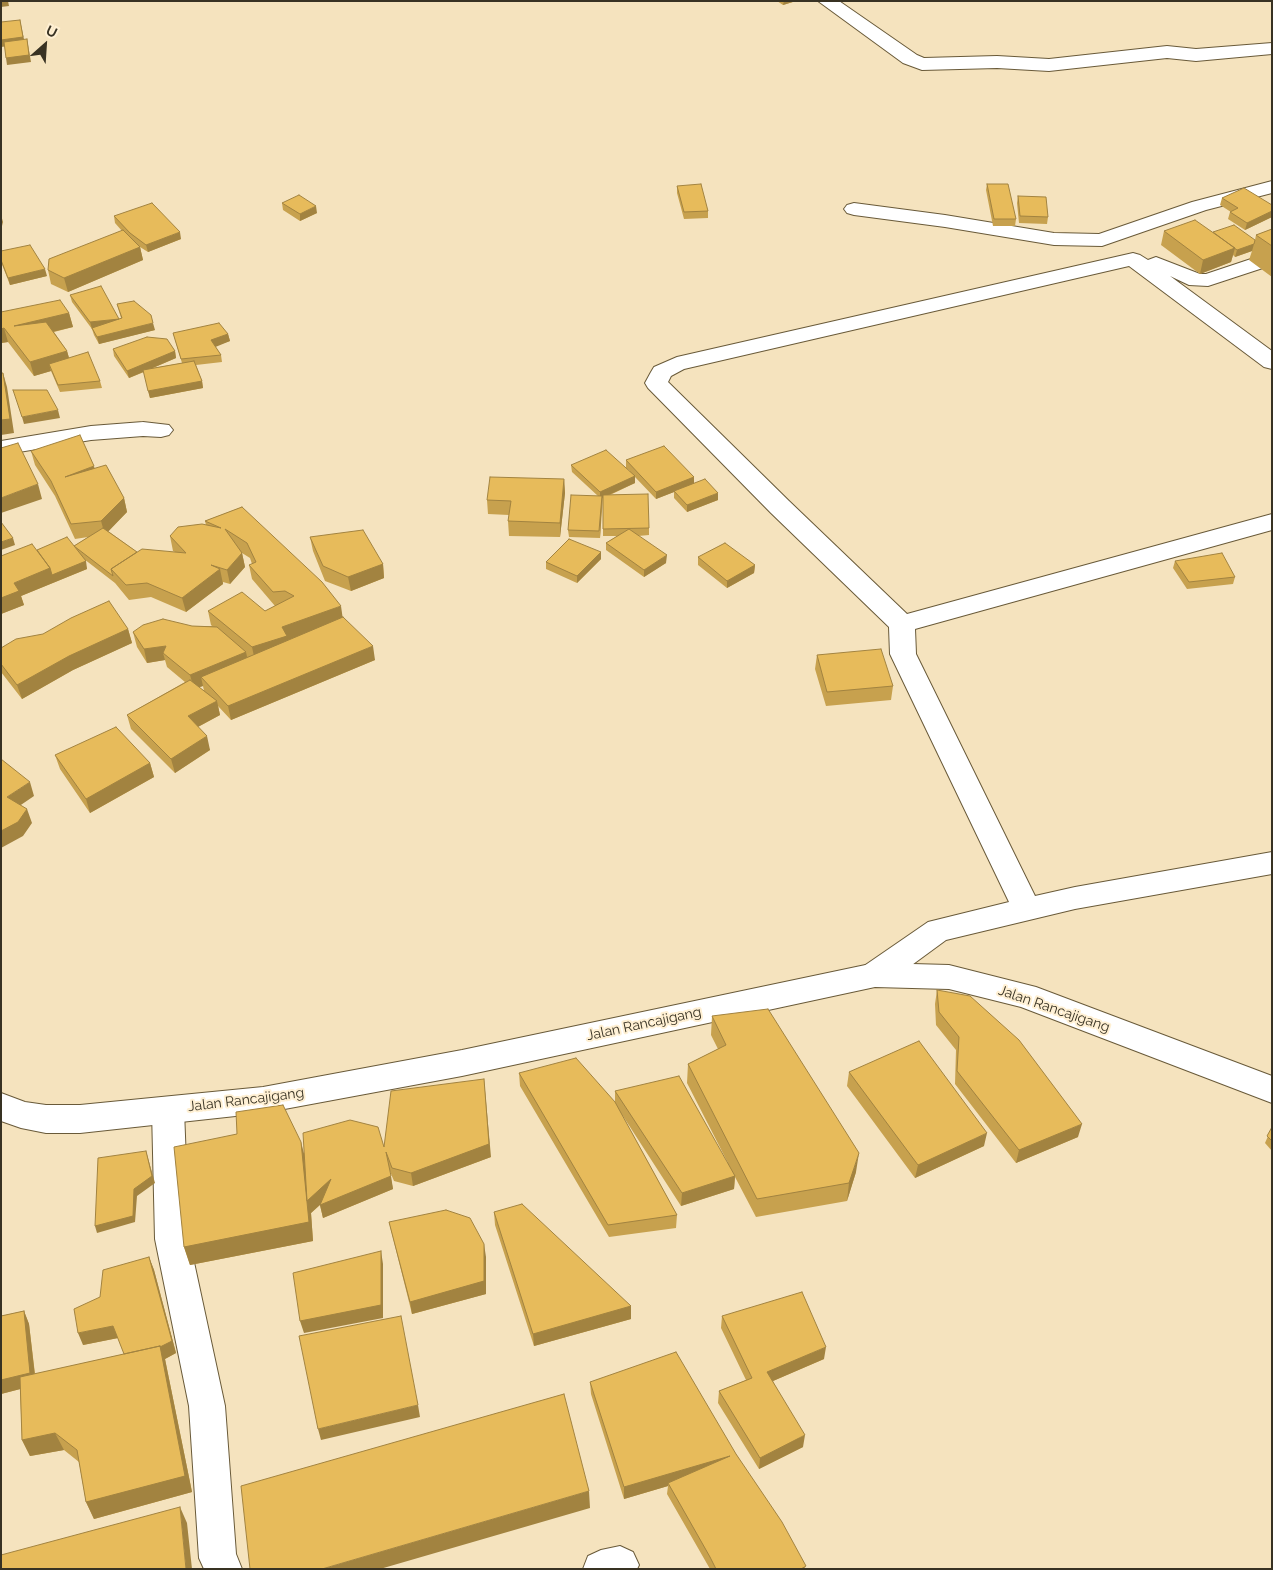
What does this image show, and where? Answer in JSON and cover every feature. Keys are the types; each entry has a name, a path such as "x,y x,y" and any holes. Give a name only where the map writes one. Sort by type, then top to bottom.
{"street":[{"path":"827,1 910,59 922,64 996,62 1049,65 1166,52 1196,55 1272,48"},
{"path":"1102,240 1140,225 1199,206 1272,187"},
{"path":"854,209 945,221 1054,239 1102,240 1197,280 1208,280 1272,258"},
{"path":"1027,909 903,654 902,624 787,514 656,383 662,372 677,364 1133,258 1272,362"},
{"path":"1,448 91,433 143,429 161,430"},
{"path":"902,624 1272,522"},
{"path":"875,975 938,930 1075,898 1272,863"},
{"name":"Jalan Rancajigang","path":"1,1106 21,1115 46,1119 80,1119 263,1100 452,1065 875,975 949,977 1025,996 1272,1090"},
{"path":"168,1110 172,1239 207,1406 218,1558 224,1569"}],"building":[{"path":"20,20 23,37 1,40 1,22"},
{"path":"27,39 29,55 6,58 4,42"},
{"path":"701,184 708,211 684,212 677,186"},
{"path":"987,184 1008,184 1016,219 994,219"},
{"path":"1244,188 1272,205 1272,211 1247,223 1230,212 1238,208 1222,198"},
{"path":"299,195 316,206 300,214 282,203"},
{"path":"1018,196 1046,197 1048,217 1020,216"},
{"path":"152,203 180,232 146,245 130,233 114,216"},
{"path":"1195,220 1235,248 1203,260 1164,231"},
{"path":"1234,225 1255,240 1254,244 1237,250 1213,232"},
{"path":"1272,229 1272,246 1256,235"},
{"path":"123,230 140,247 64,278 48,270 49,259"},
{"path":"30,245 45,269 8,278 1,260 1,251"},
{"path":"101,286 119,319 90,322 70,295"},
{"path":"60,300 69,313 14,326 46,322 67,351 30,362 4,328 1,329 1,312"},
{"path":"134,301 151,315 153,323 97,337 92,328 122,318 117,304"},
{"path":"219,323 228,334 211,340 221,355 181,359 173,333"},
{"path":"147,337 167,339 175,351 127,371 113,349"},
{"path":"88,352 100,381 58,385 49,364"},
{"path":"194,361 202,381 148,391 143,370"},
{"path":"1,373 3,373 10,419 1,420"},
{"path":"13,390 47,390 58,410 22,417"},
{"path":"80,435 94,466 65,477 106,465 124,498 101,521 71,524 51,481 31,451"},
{"path":"18,443 38,484 1,498 1,448"},
{"path":"664,446 694,477 656,492 626,460"},
{"path":"606,450 635,476 600,492 571,465"},
{"path":"490,477 564,479 560,523 508,521 511,501 487,500"},
{"path":"705,479 718,493 687,505 674,491"},
{"path":"648,494 649,528 603,529 603,495"},
{"path":"571,495 602,496 599,531 568,530"},
{"path":"242,507 322,582 341,606 282,627 287,636 252,647 208,611 242,592 265,611 294,596 285,591 273,592 249,565 256,562 247,543 225,529 242,553 227,570 211,565 220,569 182,598 147,583 126,585 111,569 142,549 186,553 170,536 178,527 202,524 221,528 205,521"},
{"path":"1,522 13,538 1,542"},
{"path":"103,528 137,552 111,569 113,576 74,546"},
{"path":"629,529 667,555 644,570 606,543"},
{"path":"363,530 383,564 348,577 323,566 310,537"},
{"path":"67,537 86,561 52,575 50,568 37,550"},
{"path":"569,539 601,552 577,576 546,562"},
{"path":"725,543 755,565 727,581 698,557"},
{"path":"32,544 50,568 14,583 19,591 1,598 1,556"},
{"path":"1222,553 1235,577 1189,582 1175,561"},
{"path":"109,601 128,629 69,656 17,685 1,664 1,648 16,639 43,634 71,618"},
{"path":"343,617 373,646 228,706 201,677"},
{"path":"163,619 192,626 217,627 246,652 190,675 163,653 166,646 144,649 133,632 143,625"},
{"path":"881,649 893,686 827,692 817,655"},
{"path":"190,680 217,701 188,716 207,736 171,759 127,715"},
{"path":"116,727 150,763 86,799 55,755"},
{"path":"1,759 30,782 7,797 27,809 18,822 1,831"},
{"path":"937,990 970,996 1019,1040 1082,1124 1019,1150 957,1071 959,1037 939,1012"},
{"path":"768,1009 859,1153 849,1183 757,1199 688,1064 726,1045 712,1016"},
{"path":"919,1041 987,1133 918,1165 849,1072"},
{"path":"576,1058 615,1102 677,1215 608,1225 519,1073"},
{"path":"679,1076 735,1176 682,1193 615,1091"},
{"path":"484,1079 489,1144 411,1173 392,1168 386,1152 391,1176 320,1205 331,1179 307,1201 303,1133 350,1120 378,1127 384,1147 391,1091"},
{"path":"283,1105 301,1142 309,1222 184,1247 174,1147 237,1134 236,1112"},
{"path":"1272,1127 1272,1141 1267,1136"},
{"path":"146,1151 152,1176 134,1189 133,1216 95,1226 98,1158"},
{"path":"522,1204 631,1306 533,1334 494,1212"},
{"path":"446,1210 470,1218 484,1244 484,1281 410,1302 389,1222"},
{"path":"381,1251 381,1305 300,1321 293,1273"},
{"path":"149,1257 172,1341 160,1347 124,1354 113,1326 78,1333 74,1309 100,1297 103,1270"},
{"path":"802,1292 826,1347 767,1372 805,1435 760,1458 719,1391 752,1378 722,1316"},
{"path":"24,1311 30,1373 1,1380 1,1316"},
{"path":"401,1316 418,1405 318,1429 299,1336"},
{"path":"160,1346 185,1476 86,1502 77,1450 55,1433 22,1440 20,1377"},
{"path":"676,1352 736,1454 782,1522 806,1566 801,1569 716,1569 668,1483 730,1456 624,1487 590,1382"},
{"path":"564,1394 589,1491 322,1569 250,1569 241,1486"},
{"path":"180,1507 186,1569 1,1569 1,1555"}]}
